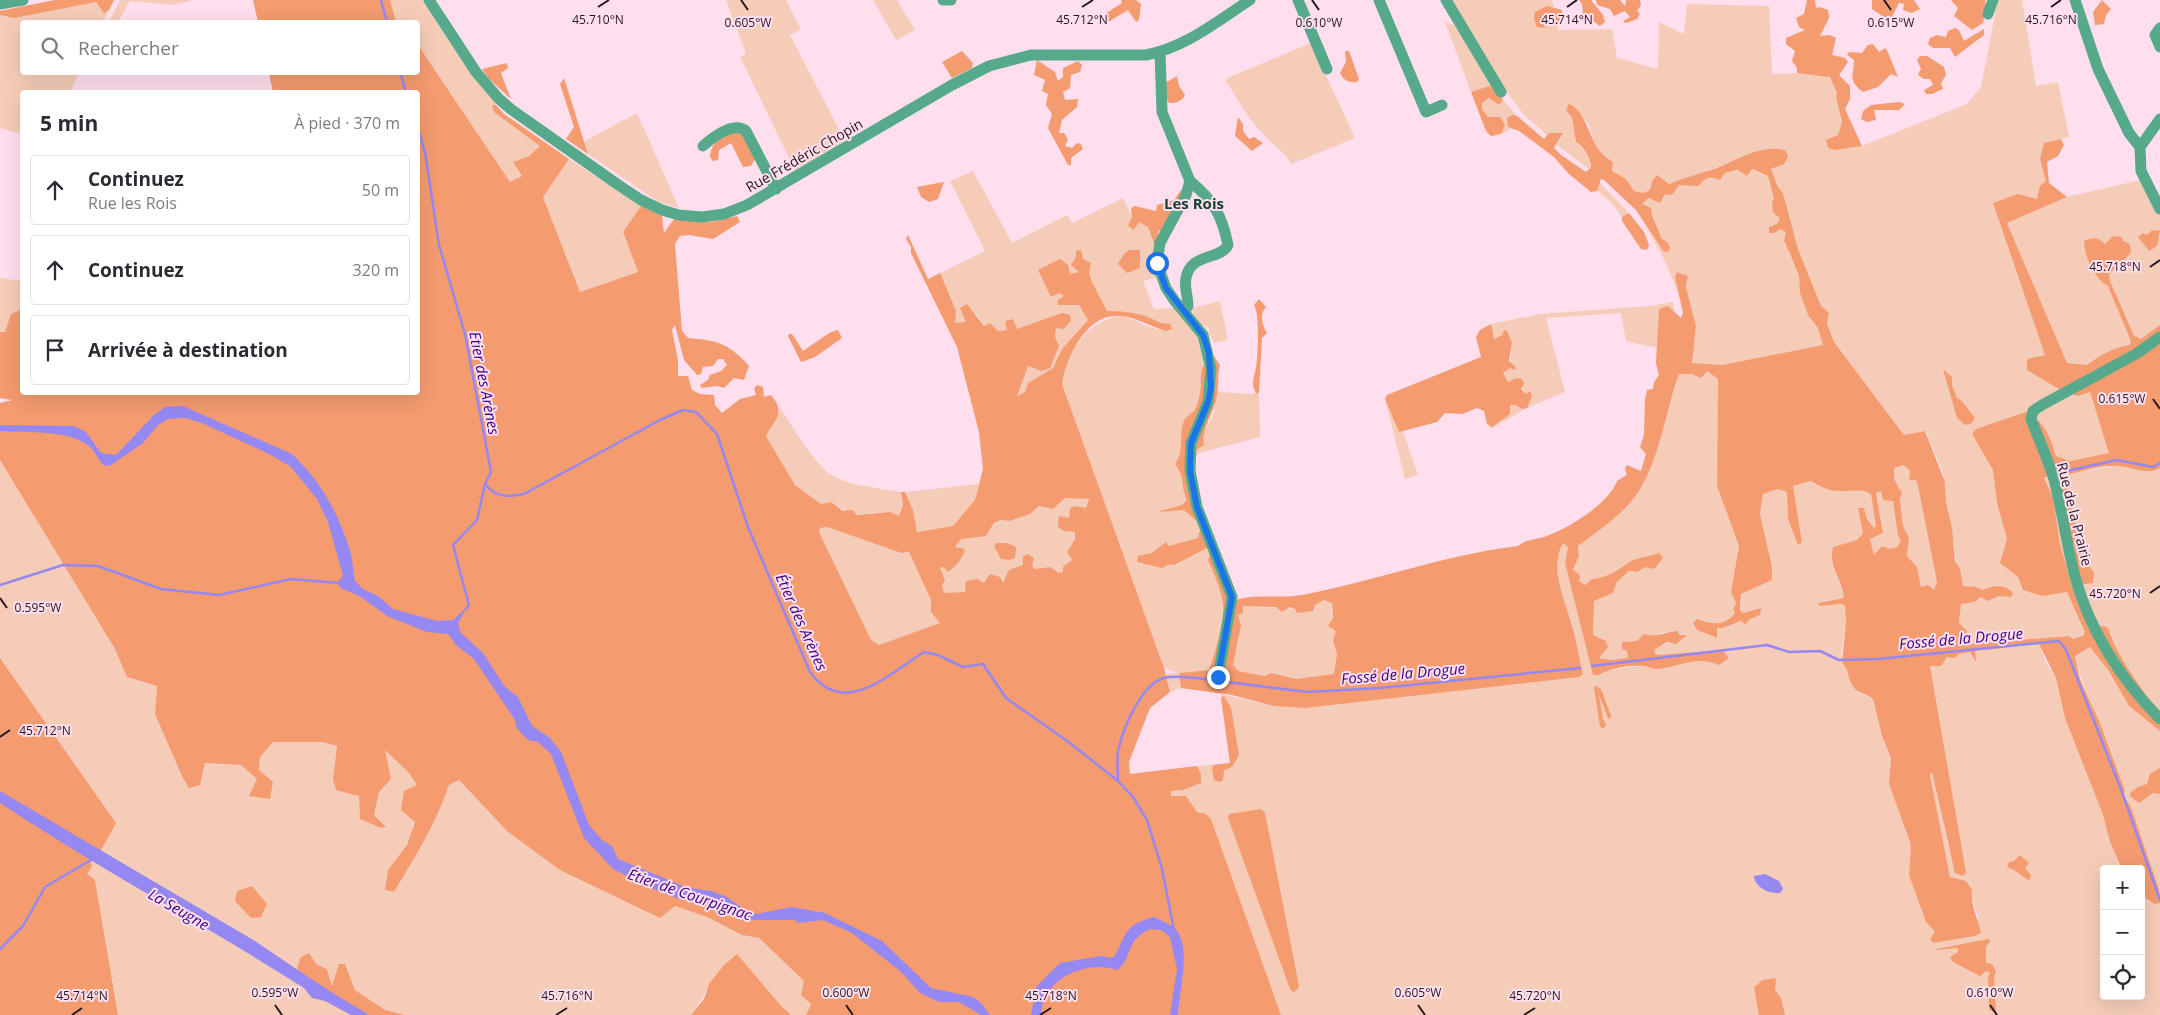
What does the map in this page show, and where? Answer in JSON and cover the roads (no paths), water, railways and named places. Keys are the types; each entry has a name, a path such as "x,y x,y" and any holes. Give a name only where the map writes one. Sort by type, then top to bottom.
{"street":[{"path":"0,4 23,0"},
{"name":"Rue Frédéric Chopin","path":"429,0 476,72 499,99 641,200 679,215 702,217 724,214 747,205 952,85 989,66 1032,55 1146,55 1160,52 1185,43 1250,0"},
{"path":"943,0 951,0"},
{"path":"1298,0 1328,68"},
{"path":"1379,0 1426,112 1442,105"},
{"path":"1446,0 1501,92"},
{"path":"1988,14 1993,0"},
{"path":"2075,0 2098,69 2113,103 2129,133 2140,147 2142,171 2160,209"},
{"path":"2160,28 2155,35 2160,47"},
{"path":"1160,52 1162,112 1190,181 1206,195 1216,209 1228,244 1224,250 1196,262 1188,270 1185,284 1188,306 1184,312"},
{"path":"2140,147 2160,119"},
{"path":"704,146 711,139 734,128 742,128 746,132 776,189"},
{"path":"1190,181 1186,195 1165,232 1157,263 1166,288 1203,335 1211,369 1208,402 1195,431 1190,463 1192,490 1197,507 1232,597 1218,677"},
{"name":"Rue de la Prairie","path":"2160,337 2136,354 2042,405 2034,412 2031,419 2054,480 2076,582 2091,619 2112,661 2136,694 2160,719"}],"water":[{"name":"Étier de Courpignac","path":"183,406 292,454 302,464 321,487 335,513 351,554 355,581 363,589 378,596 393,609 437,621 453,620 467,607 458,623 460,632 484,654 504,686 518,697 532,726 550,738 561,752 589,825 602,840 612,846 618,859 685,887 711,891 727,897 745,910 756,914 792,907 825,913 882,941 931,988 973,997 982,1004 990,1015 981,1015 959,1002 939,1002 920,993 900,971 852,933 823,920 799,923 795,920 740,920 735,913 701,901 682,900 653,889 613,869 584,838 551,754 538,742 528,740 516,727 515,720 474,659 456,645 448,634 427,632 387,616 361,597 341,588 337,583 343,576 328,522 317,499 290,466 269,454 202,423 185,418 168,419 158,425 143,443 111,465 105,466 91,448 83,442 72,438 48,433 0,431 0,425 74,426 86,432 101,453 116,455 154,415 165,407"},
{"name":"La Seugne","path":"0,791 255,941 369,1015 351,1015 325,1001 312,998 304,988 266,964 75,851 0,803"},
{"path":"1765,874 1779,881 1783,889 1780,893 1768,891 1757,884 1754,876"},
{"path":"1154,917 1175,929 1181,939 1184,960 1178,1015 1170,1015 1177,969 1170,937 1161,930 1150,929 1136,939 1126,960 1117,970 1105,967 1092,967 1068,975 1057,982 1049,991 1043,1002 1041,1015 1031,1015 1036,987 1060,963 1101,956 1111,958 1115,956 1125,935 1132,927 1137,923"}],"waterway":[{"name":"Etier des Arènes","path":"381,0 386,20"},
{"name":"Etier des Arènes","path":"401,75 405,90"},
{"name":"Etier des Arènes","path":"420,136 425,152 439,245 465,334 491,472 485,484 477,520 453,545 469,605 466,609"},
{"name":"Étier des Arènes","path":"485,484 489,489 498,494 513,496 524,494 660,420 683,410 696,412 717,434 748,527 810,672 823,686 837,692 852,692 867,688 882,680 924,652 938,655 963,667 983,664 1006,698 1070,743 1118,781 1133,797 1147,820 1162,869 1174,930"},
{"path":"2062,472 2117,460 2153,467 2160,463"},
{"path":"0,585 63,565 98,566 161,589 219,595 291,579 339,583"},
{"name":"Fossé de la Drogue","path":"1592,666 1767,645 1789,652 1820,651 1839,660 1878,659 2059,641 2065,648 2122,792 2160,900"},
{"name":"Fossé de la Drogue","path":"1227,682 1307,692 1380,688 1580,668"},
{"name":"Fossé de la Drogue","path":"1118,781 1118,751 1121,738 1135,707 1148,688 1156,682 1170,677 1213,680"},
{"path":"0,949 23,926 45,887 91,860"}],"district":[{"name":"Les Rois","path":"1194,203"}]}
